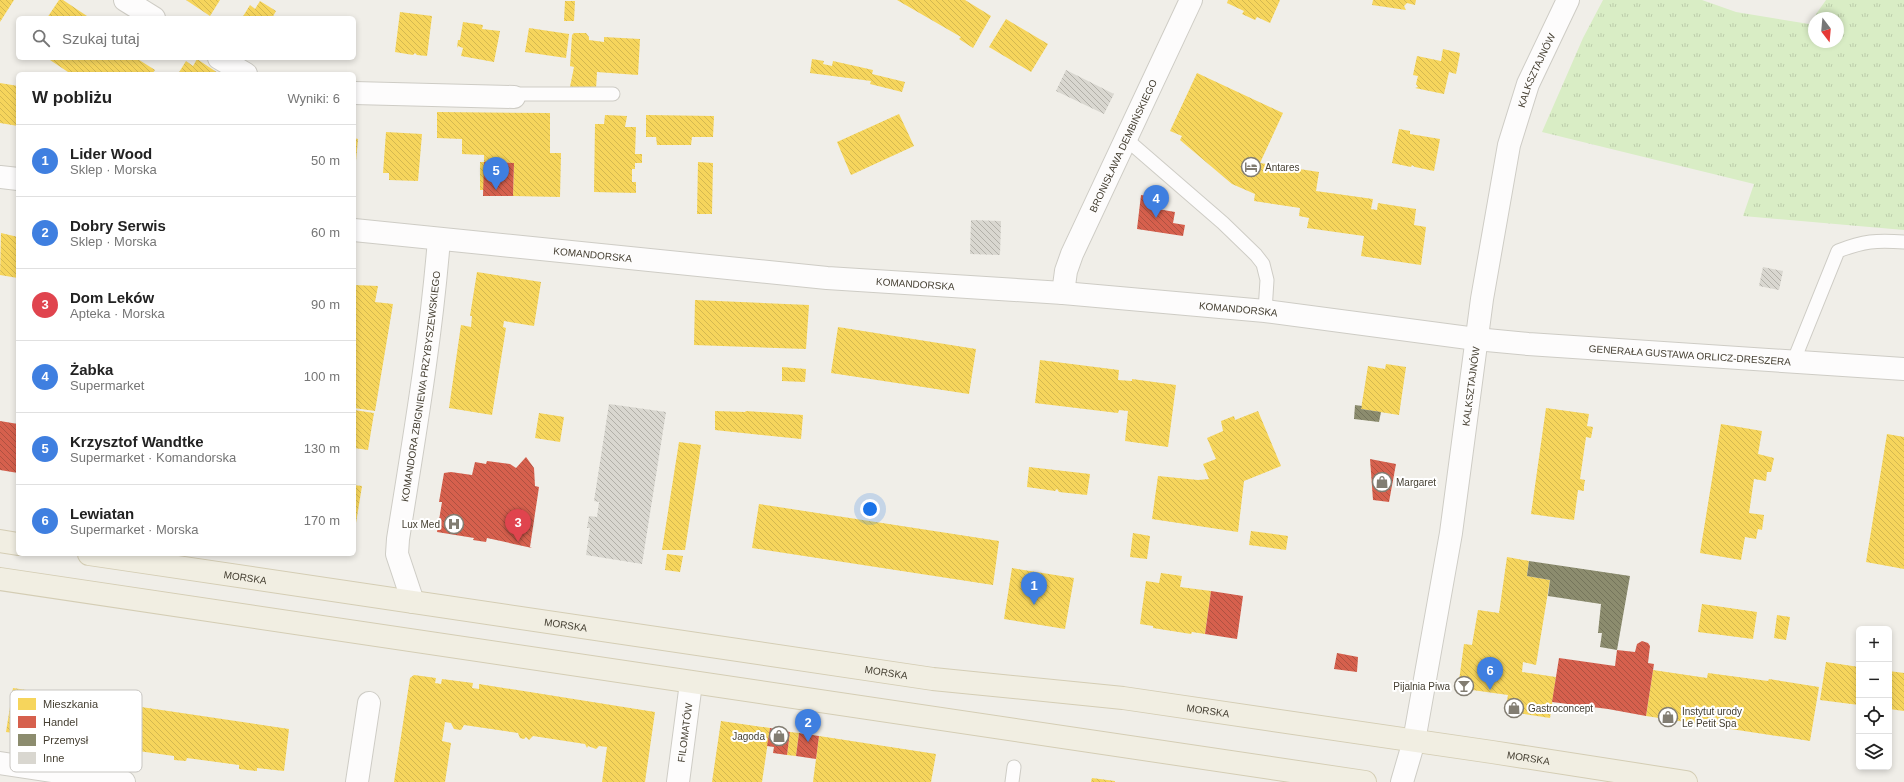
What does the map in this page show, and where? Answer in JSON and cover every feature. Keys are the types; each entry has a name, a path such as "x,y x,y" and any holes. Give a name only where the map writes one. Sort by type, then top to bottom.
{"main road":[{"path":"0,541 16,544"},
{"name":"MORSKA","path":"102,556 933,679 1123,698 1686,782"},
{"path":"0,580 1365,782"}],"street":[{"path":"125,0 150,16"},
{"name":"BRONISŁAWA DEMBIŃSKIEGO","path":"1063,293 1066,271 1072,254 1191,0"},
{"name":"KALKSZTAJNÓW","path":"1402,782 1414,741 1451,533 1476,339 1509,145 1528,84 1568,0"},
{"path":"222,60 243,72"},
{"path":"356,93 514,98"},
{"path":"0,177 16,179"},
{"name":"KOMANDORSKA","path":"356,230 827,278 1063,293 1265,311 1476,339"},
{"name":"KOMANDORA ZBIGNIEWA PRZYBYSZEWSKIEGO","path":"413,602 398,554 398,539 436,273 439,239"},
{"name":"GENERAŁA GUSTAWA ORLICZ-DRESZERA","path":"1476,339 1528,344 1794,360 1904,369"},
{"name":"FILOMATÓW","path":"678,782 691,683"},
{"path":"357,782 369,703"},
{"path":"0,764 10,765"},
{"path":"55,772 124,782"}],"lane":[{"path":"514,98 519,94 613,94"},
{"path":"1126,139 1223,223 1256,255 1263,264 1267,280 1265,311"},
{"path":"1794,360 1838,251 1861,242 1885,240 1904,242"},
{"path":"1012,782 1014,768"}],"green space":[{"path":"1603,0 1702,0 1736,12 1808,24 1808,48 1844,48 1844,12 1818,12 1826,0 1904,0 1904,230 1743,216 1754,184 1542,132 1583,38"}],"building: Mieszkania":[{"path":"0,0 14,0 0,22"},
{"path":"59,0 63,0 87,16 48,16"},
{"path":"186,0 220,0 210,16"},
{"path":"897,0 965,0 991,16 973,48 959,39 961,37"},
{"path":"1228,0 1280,0 1270,23 1257,17 1255,20 1242,14 1244,11 1227,3"},
{"path":"1373,0 1416,0 1415,5 1407,3 1404,6 1406,10 1372,5"},
{"path":"260,1 276,11 273,16 243,16 250,5 255,9"},
{"path":"565,1 575,1 574,21 564,21"},
{"path":"400,12 432,16 427,56 417,55 415,53 413,55 395,52"},
{"path":"1006,19 1048,44 1031,72 989,47"},
{"path":"463,22 483,25 482,29 500,31 494,62 461,56 463,48 458,46 457,48"},
{"path":"529,28 569,34 566,58 525,52"},
{"path":"574,33 586,33 589,40 604,42 604,37 640,39 638,75 597,72 596,89 570,87 574,67 570,66 572,35"},
{"path":"1443,49 1460,53 1456,74 1449,72 1444,94 1415,88 1418,87 1416,84 1418,76 1413,75 1417,56 1441,61"},
{"path":"812,59 824,61 823,64 832,66 833,61 873,70 872,74 905,82 902,92 870,84 871,81 810,73"},
{"path":"50,60 139,60 155,70 154,72 68,72"},
{"path":"196,60 198,60 216,72 179,72 186,61 193,66"},
{"name":"Antares","path":"1197,73 1283,113 1260,163 1319,172 1316,191 1373,199 1371,209 1377,210 1378,203 1416,209 1414,225 1426,227 1421,265 1361,256 1364,236 1307,228 1309,218 1299,216 1300,208 1254,201 1255,194 1232,184 1180,140 1182,136 1170,131"},
{"path":"0,83 16,86 16,126 0,123"},
{"path":"437,112 550,113 550,153 561,153 560,197 513,196 514,163 484,162 484,155 462,154 462,139 437,138"},
{"path":"899,114 914,146 851,175 837,142"},
{"path":"605,115 627,116 625,127 636,127 635,154 642,154 642,163 635,163 635,169 632,169 632,182 636,182 636,193 594,192 595,124 604,124"},
{"path":"646,115 714,116 713,137 692,137 691,145 657,145 656,137 646,137"},
{"path":"1399,129 1410,131 1410,134 1440,139 1434,171 1412,165 1411,167 1392,163"},
{"path":"386,132 422,134 418,181 389,180 389,173 383,173"},
{"path":"356,138 358,139 356,161"},
{"path":"480,162 484,162 484,190 480,190"},
{"path":"698,162 713,163 712,214 697,214"},
{"path":"1,233 16,237 16,278 0,275"},
{"path":"477,272 541,282 534,326 504,321 503,327 506,328 492,415 449,408 461,325 471,327 472,316 470,316"},
{"path":"356,285 378,286 375,302 393,304 375,411 356,408"},
{"path":"695,300 809,305 806,349 694,345"},
{"path":"838,327 976,349 969,394 831,373"},
{"path":"1040,360 1119,370 1118,380 1132,381 1132,379 1176,385 1168,447 1125,441 1128,411 1119,410 1118,413 1035,403"},
{"path":"1386,364 1406,367 1399,415 1361,409 1368,366 1385,369"},
{"path":"782,367 806,369 805,382 782,381"},
{"path":"1546,408 1589,414 1587,426 1593,427 1591,438 1586,437 1580,479 1585,480 1584,491 1578,490 1574,520 1531,514"},
{"path":"356,410 374,413 368,450 356,448"},
{"path":"715,411 746,411 803,415 801,439 715,430"},
{"path":"1258,411 1281,466 1244,481 1238,532 1152,519 1158,476 1198,480 1209,479 1203,464 1216,459 1207,438 1223,431 1221,421 1234,416 1235,420"},
{"path":"539,413 564,417 560,442 535,438"},
{"path":"1721,424 1762,431 1758,454 1774,458 1771,472 1767,472 1766,481 1754,479 1749,513 1764,515 1762,530 1758,529 1756,539 1745,537 1741,560 1700,553"},
{"path":"1887,434 1904,437 1904,569 1866,562"},
{"path":"679,442 701,445 685,550 662,550"},
{"path":"1029,467 1090,474 1087,495 1059,492 1057,489 1055,491 1027,487"},
{"path":"356,485 362,486 356,523"},
{"path":"759,504 999,541 993,585 752,548"},
{"path":"1251,531 1288,536 1286,550 1249,545"},
{"path":"1133,533 1150,536 1147,559 1130,557"},
{"path":"667,554 683,556 680,572 665,570"},
{"path":"1507,557 1529,561 1527,576 1550,580 1536,665 1523,662 1522,672 1556,677 1550,718 1505,711 1508,695 1458,688 1464,644 1472,645 1478,610 1499,613"},
{"path":"1012,568 1074,578 1065,629 1004,619"},
{"path":"1161,573 1182,576 1180,587 1211,591 1205,634 1192,632 1191,634 1153,628 1153,626 1140,624 1146,581 1159,583"},
{"path":"1702,604 1757,612 1753,639 1698,632"},
{"path":"1777,615 1790,617 1786,640 1774,638"},
{"path":"1826,662 1856,667 1856,705 1820,700"},
{"path":"1653,670 1707,678 1708,673 1768,681 1769,679 1819,687 1810,741 1646,716"},
{"path":"1892,671 1904,673 1904,711 1892,709"},
{"path":"414,675 436,678 435,683 441,684 442,679 473,683 472,688 479,689 479,684 655,712 645,782 602,782 607,747 599,746 596,749 588,746 587,748 585,744 533,736 529,740 526,737 524,739 520,738 518,733 464,725 461,730 454,729 451,723 445,722 442,741 451,743 445,782 394,782 410,678"},
{"path":"13,688 26,690 13,690"},
{"path":"10,707 10,733 6,732"},
{"path":"142,707 289,729 284,771 257,768 257,771 239,769 239,765 187,758 186,761 174,760 174,756 142,752"},
{"path":"721,721 770,728 762,782 712,782"},
{"path":"790,732 799,733 796,756 787,755"},
{"path":"819,736 936,754 931,782 813,782"},
{"path":"1092,778 1115,781 1115,782 1091,782"}],"building: Handel":[{"path":"484,162 514,163 513,196 483,196"},
{"path":"1141,195 1153,197 1152,208 1175,212 1173,223 1185,225 1183,236 1137,229"},
{"path":"0,421 16,424 16,473 0,470"},
{"path":"526,457 534,468 535,486 539,487 530,547 532,548 487,538 486,542 473,540 474,538 437,532 442,502 439,502 444,473 451,472 472,475 475,462 486,464 487,461 510,464 516,468"},
{"name":"Margaret","path":"1370,459 1396,464 1389,502 1373,500"},
{"path":"1211,591 1243,596 1237,639 1205,634"},
{"path":"1642,641 1648,643 1650,646 1648,663 1654,664 1646,716 1608,709 1552,702 1559,658 1615,666 1617,650 1635,652 1637,644"},
{"path":"1337,653 1358,657 1357,672 1334,669"},
{"path":"770,728 790,732 787,755 773,753 774,747 767,746"},
{"path":"799,733 819,736 816,759 796,756"}],"building: Przemysł":[{"path":"1355,405 1362,406 1361,409 1381,412 1379,422 1354,419"},
{"path":"1529,561 1630,576 1617,650 1600,647 1602,633 1598,633 1601,604 1548,596 1550,580 1527,576"}],"building: Inne":[{"path":"1066,70 1114,94 1104,114 1056,91"},
{"path":"971,220 1001,221 1000,255 970,254"},
{"path":"1763,267 1783,271 1779,290 1759,286"},
{"path":"609,404 666,412 642,564 586,555 590,528 587,528 589,516 597,517 599,502 594,501"}],"place":[{"name":"Antares","path":"1251,167"},
{"name":"Krzysztof Wandtke","path":"496,190"},
{"name":"Żabka","path":"1156,218"},
{"name":"Margaret","path":"1382,482"},
{"name":"Lux Med","path":"454,524"},
{"name":"Dom Leków","path":"518,542"},
{"name":"Lider Wood","path":"1034,605"},
{"name":"Pijalnia Piwa","path":"1464,686"},
{"name":"Lewiatan","path":"1490,690"},
{"name":"Gastroconcept","path":"1514,708"},
{"name":"Instytut urody Le Petit Spa","path":"1668,717"},
{"name":"Jagoda","path":"779,736"},
{"name":"Dobry Serwis","path":"808,742"}]}
